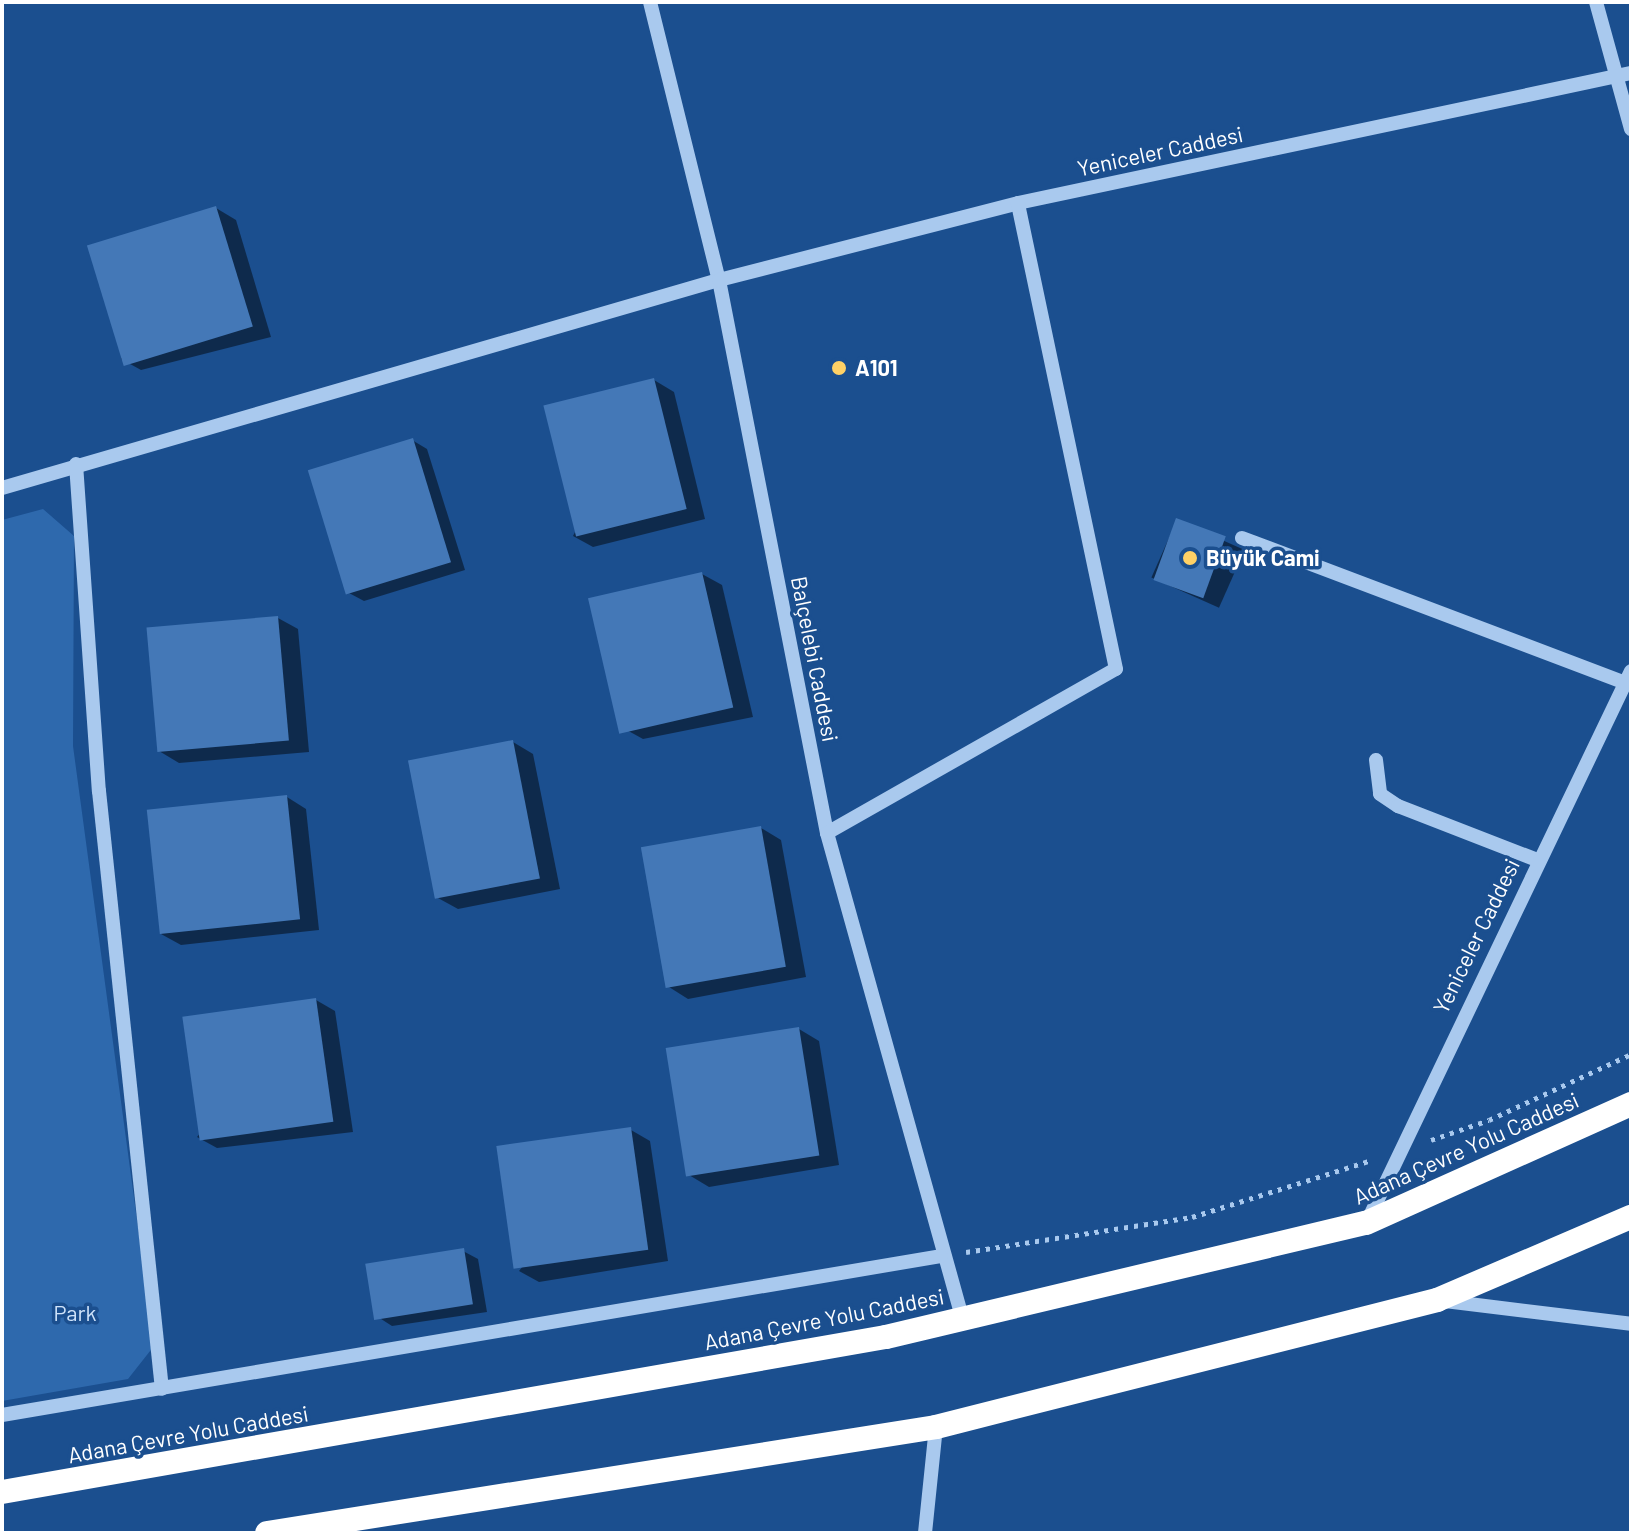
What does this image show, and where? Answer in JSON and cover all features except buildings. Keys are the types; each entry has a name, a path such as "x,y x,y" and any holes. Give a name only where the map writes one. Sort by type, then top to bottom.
{"highway":[{"name":"Adana Çevre Yolu Caddesi","path":"2,1492 886,1337 1366,1223 1631,1104"},
{"path":"267,1533 936,1427 1437,1300 1631,1217"}],"street":[{"name":"Balçelebi Caddesi","path":"650,2 719,280 827,833 941,1256 962,1317"},
{"path":"1596,2 1614,78 1631,129"},
{"name":"Yeniceler Caddesi","path":"2,488 76,464 719,280 1018,203 1631,73"},
{"path":"827,833 1116,669 1018,203"},
{"path":"76,464 99,791 162,1389"},
{"path":"1242,538 1628,677"},
{"name":"Yeniceler Caddesi","path":"1366,1223 1537,860 1628,677"},
{"path":"1376,760 1380,794 1398,806 1537,860"},
{"path":"2,1415 941,1256"},
{"path":"1437,1300 1631,1324"},
{"path":"925,1533 936,1427"}],"path":[{"path":"941,1256 1192,1217 1489,1120 1631,1054"}],"green space":[{"name":"Park","path":"43,509 74,536 73,746 154,1346 128,1379 2,1401 2,520"}],"place":[{"name":"A101","path":"839,368"},
{"name":"Büyük Cami","path":"1190,558"}]}
